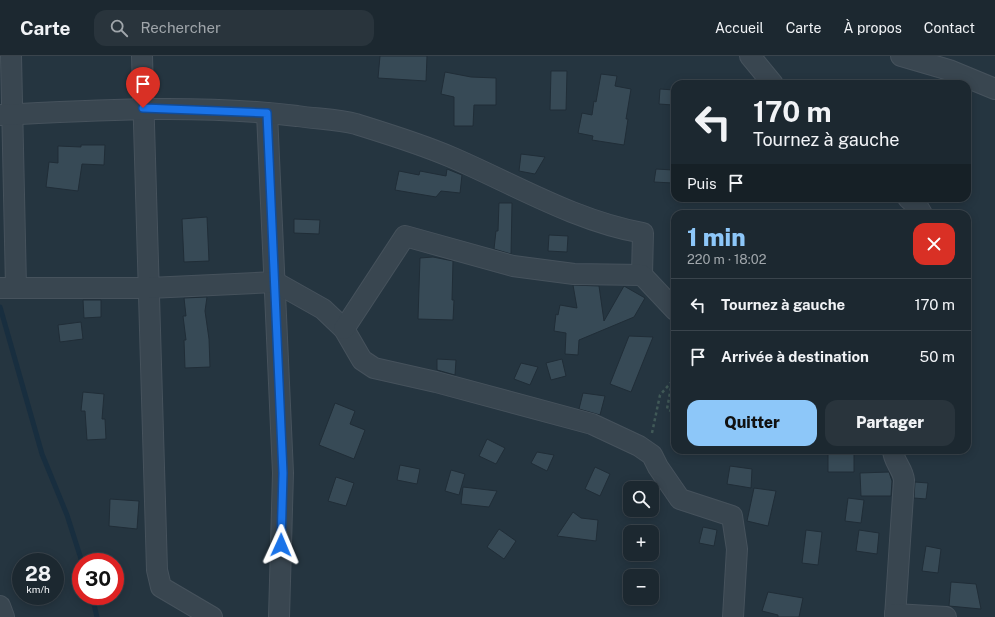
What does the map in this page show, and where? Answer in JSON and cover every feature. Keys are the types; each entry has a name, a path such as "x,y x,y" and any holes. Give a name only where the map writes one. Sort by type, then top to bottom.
{"street":[{"path":"11,56 6,115 8,287 149,288 275,282 323,309 344,329 362,360 374,368 436,382 592,424 638,446 652,455 680,499 732,516 737,549 733,617"},
{"path":"142,56 156,570 161,586 212,617"},
{"path":"750,56 770,80"},
{"path":"901,56 949,70 995,89"},
{"path":"6,115 143,108 267,113 354,124 406,140 451,157 530,194 582,215 622,229 643,233 642,275 671,306"},
{"path":"267,113 283,473 280,617"},
{"path":"912,202 920,210"},
{"path":"344,329 405,236 513,266 574,274 642,275"},
{"path":"894,454 895,461 903,473 904,480 895,616 946,617"},
{"path":"0,606 4,617"}],"path":[{"path":"652,455 652,427 660,395 671,383"},
{"path":"671,387 667,409 671,411"}],"building":[{"path":"380,56 427,56 426,81 378,78"},
{"path":"551,71 567,71 566,110 550,110"},
{"path":"445,72 471,77 496,78 496,105 474,105 473,126 454,126 454,97 441,94"},
{"path":"601,74 617,76 615,86 631,89 626,119 628,119 624,145 592,140 593,136 578,133 582,113 592,115"},
{"path":"660,89 671,90 671,105 659,104"},
{"path":"81,145 105,145 104,165 82,164 78,191 46,187 49,162 58,163 58,146 81,147"},
{"path":"521,154 545,157 535,174 519,171"},
{"path":"447,169 462,175 460,193 441,191 436,197 395,190 399,171 419,175 420,171 446,176"},
{"path":"656,169 671,170 671,183 654,182"},
{"path":"499,203 512,203 511,254 494,249 496,231 498,231"},
{"path":"207,217 209,261 184,262 182,219"},
{"path":"294,219 320,220 319,234 294,233"},
{"path":"549,235 568,236 567,252 548,251"},
{"path":"433,257 453,261 453,320 418,319 420,258"},
{"path":"573,285 599,286 604,321 624,286 645,298 634,317 579,340 578,355 565,354 566,333 554,331 556,314 558,315 560,305 577,308"},
{"path":"207,297 205,311 209,339 210,367 185,368 184,340 186,340 183,316 186,316 184,298"},
{"path":"83,300 101,300 101,317 84,318"},
{"path":"81,322 83,339 60,342 58,325"},
{"path":"629,336 653,337 631,392 610,384"},
{"path":"437,359 456,360 455,375 437,370"},
{"path":"562,359 566,376 551,380 546,363"},
{"path":"521,363 538,367 530,385 514,379"},
{"path":"83,392 104,394 102,419 105,419 106,439 87,440 85,411 81,411"},
{"path":"583,393 605,396 600,415 579,409"},
{"path":"335,403 355,411 350,424 365,430 354,459 319,445"},
{"path":"487,439 505,448 496,464 479,456"},
{"path":"537,452 554,455 547,471 531,463"},
{"path":"828,454 854,454 854,472 828,472"},
{"path":"400,465 420,469 417,484 397,480"},
{"path":"730,466 752,469 751,488 727,484"},
{"path":"595,467 610,474 600,496 585,489"},
{"path":"451,470 465,474 459,495 445,491"},
{"path":"889,472 892,481 891,496 861,496 860,473"},
{"path":"336,477 354,483 346,506 328,501"},
{"path":"915,482 928,483 926,499 914,498"},
{"path":"463,487 497,491 489,507 461,504"},
{"path":"754,488 776,491 768,526 747,521"},
{"path":"848,498 864,500 861,523 845,521"},
{"path":"110,499 139,501 137,529 109,526"},
{"path":"573,512 581,518 598,520 596,541 557,536"},
{"path":"703,527 717,530 714,546 699,543"},
{"path":"499,529 516,541 504,559 487,547"},
{"path":"806,530 822,532 818,565 802,563"},
{"path":"859,530 879,533 877,554 856,551"},
{"path":"926,546 941,549 938,573 922,571"},
{"path":"951,582 976,584 981,609 949,606"},
{"path":"768,592 803,598 799,617 778,617 778,615 762,611"}],"waterway":[{"path":"0,307 42,454 67,515 79,553"},
{"path":"94,605 97,617"}],"route":[{"path":"143,108 267,113 283,473 281,545"}]}
